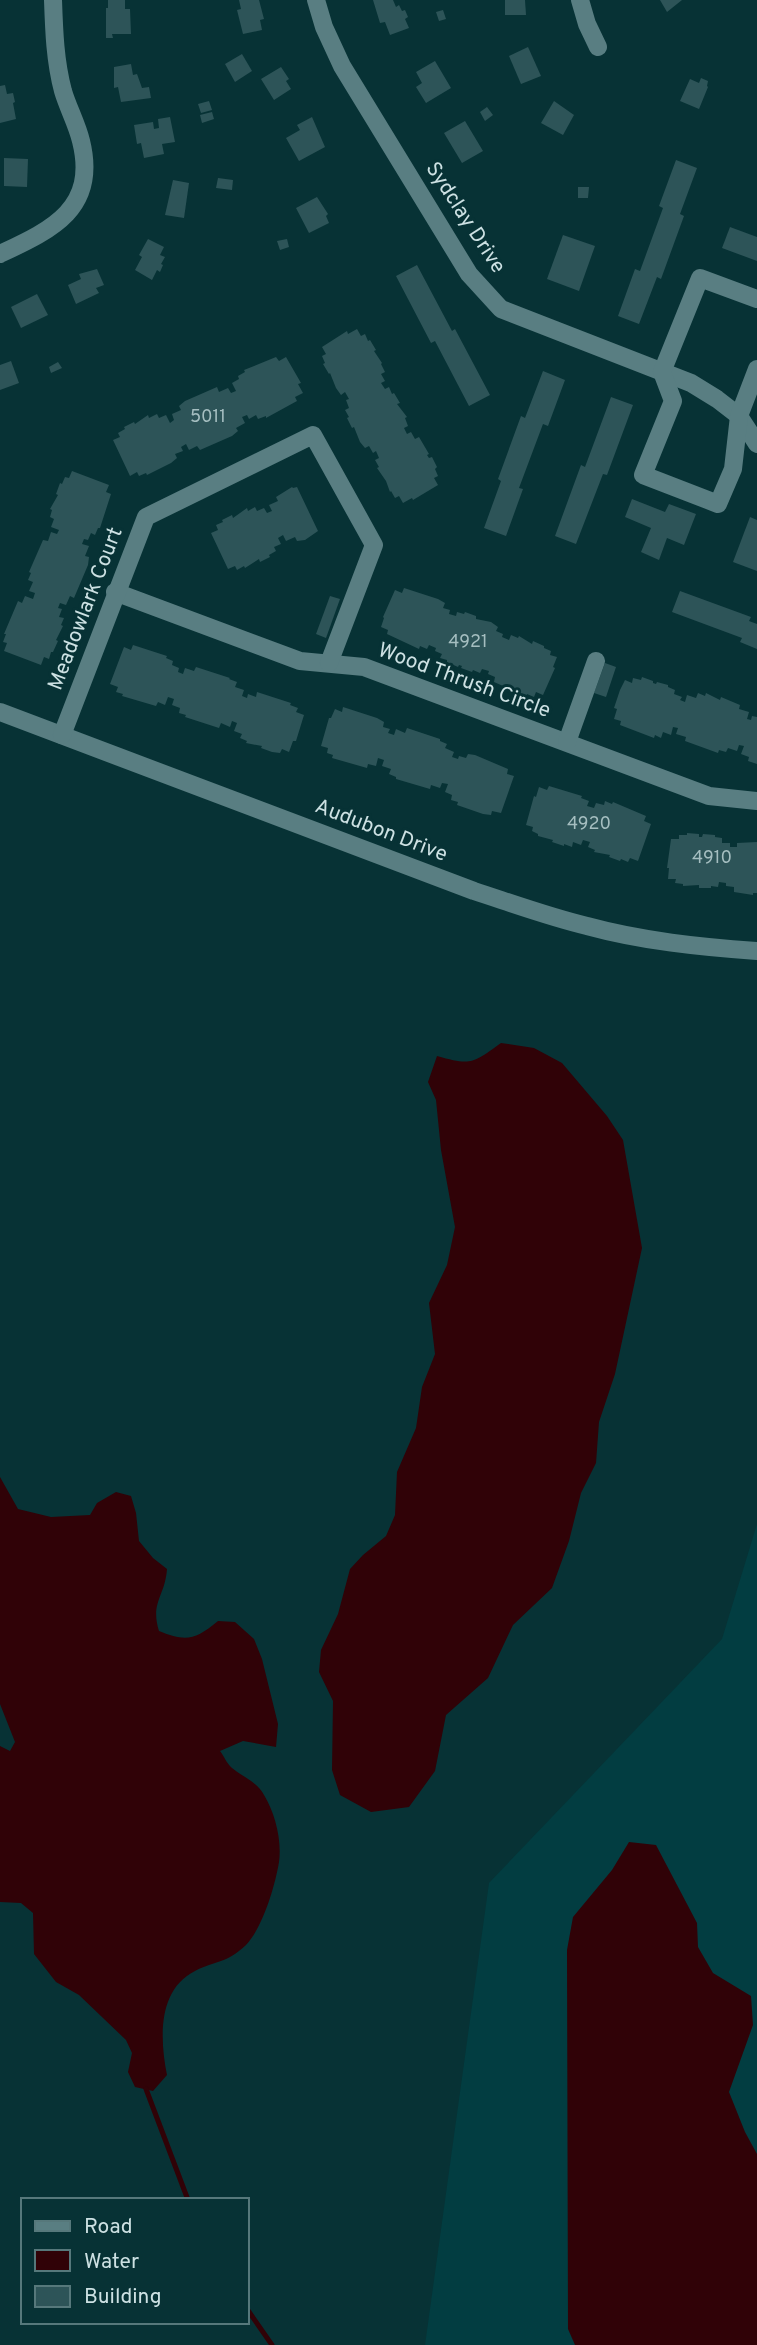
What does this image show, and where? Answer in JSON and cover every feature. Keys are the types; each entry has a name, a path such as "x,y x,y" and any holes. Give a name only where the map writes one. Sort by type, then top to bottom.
{"street":[{"path":"0,254 43,234 60,222 74,205 85,170 81,139 60,76 53,0"},
{"name":"Sydclay Drive","path":"316,0 324,27 342,66 469,274 501,309 691,383 739,416 757,444"},
{"path":"580,0 598,47"},
{"path":"757,299 700,278 663,372 673,401 643,475 718,504 733,470 739,416 757,369"},
{"name":"Meadowlark Court","path":"62,735 146,517 313,435 374,545 329,663"},
{"name":"Wood Thrush Circle","path":"116,592 300,661 364,667 709,796 757,801"},
{"path":"566,743 596,661"},
{"name":"Audubon Drive","path":"0,712 474,891 549,915 646,938 757,951"}],"shaded area":[{"path":"757,1524 757,2345 425,2345 489,1883 722,1639"}],"water":[{"path":"501,1043 534,1048 562,1063 607,1116 623,1140 642,1248 615,1374 599,1422 596,1463 581,1493 569,1541 552,1588 513,1625 488,1678 446,1715 435,1771 409,1807 371,1812 340,1795 332,1770 333,1701 319,1672 321,1650 338,1614 350,1569 386,1536 395,1515 397,1472 416,1428 422,1387 435,1354 429,1303 447,1265 455,1227 441,1150 436,1100 428,1082 437,1056 472,1061"},
{"path":"0,1477 18,1509 51,1517 90,1515 97,1503 116,1492 131,1496 139,1541 153,1558 167,1569 156,1613 159,1631 183,1638 203,1632 218,1621 235,1622 254,1639 262,1659 278,1724 276,1747 243,1741 220,1751 230,1766 261,1790 268,1802 277,1827 279,1845 275,1883 263,1917 246,1945 227,1959 195,1971 183,1979 174,1990 164,2017 163,2047 167,2075 153,2091 135,2087 128,2072 132,2053 126,2040 79,1995 56,1982 34,1954 33,1913 21,1903 0,1902 0,1746 10,1751 15,1742 0,1704"},
{"path":"629,1842 656,1845 697,1923 698,1947 713,1973 751,1996 753,2025 729,2092 757,2154 757,2345 575,2345 568,2329 567,1950 573,1917 612,1870"}],"building":[{"path":"108,0 125,0 125,9 130,9 131,34 112,34 113,38 106,38"},
{"path":"239,0 259,0 264,19 260,20 262,30 243,34 237,10 241,9"},
{"path":"373,0 393,0 396,7 399,5 402,11 405,10 409,28 390,35 385,22 380,23"},
{"path":"505,0 525,0 526,15 505,15"},
{"path":"660,0 682,0 667,12"},
{"path":"443,10 446,19 439,21 436,12"},
{"path":"528,47 541,76 521,84 509,56"},
{"path":"242,54 252,71 235,82 225,64"},
{"path":"435,61 451,88 426,103 416,87 422,83 416,72"},
{"path":"131,64 133,75 137,74 142,88 149,87 151,98 121,102 118,87 114,88 114,67"},
{"path":"281,67 289,79 286,81 291,89 274,100 261,79"},
{"path":"701,78 708,81 708,87 699,109 680,101 690,79 699,83"},
{"path":"5,85 7,94 13,93 16,119 0,123 0,86"},
{"path":"209,101 212,110 201,113 198,104"},
{"path":"554,101 574,115 563,135 541,123"},
{"path":"487,107 493,115 485,121 480,112"},
{"path":"212,112 214,119 202,123 200,115"},
{"path":"170,117 175,142 162,144 164,154 144,158 141,143 137,144 134,125 153,122 154,129 159,128 158,119"},
{"path":"312,117 325,147 299,161 286,138 300,130 297,125"},
{"path":"465,121 483,151 462,163 444,133"},
{"path":"4,158 28,159 27,187 4,186"},
{"path":"676,160 697,168 680,214 684,216 661,279 657,277 639,324 618,316 635,269 640,271 663,208 659,206"},
{"path":"218,178 233,180 232,190 216,188"},
{"path":"173,180 189,183 184,218 165,215"},
{"path":"578,187 589,187 588,198 578,198"},
{"path":"317,197 328,214 326,216 329,223 309,233 296,208"},
{"path":"730,227 757,237 757,261 722,248"},
{"path":"563,235 595,246 579,291 547,279"},
{"path":"148,239 164,247 160,255 165,257 160,272 157,270 152,280 135,270 142,257 139,255"},
{"path":"287,239 289,247 280,250 277,241"},
{"path":"417,265 490,395 469,406 435,341 431,343 396,276"},
{"path":"97,269 104,285 96,288 99,293 76,304 68,285 81,279 79,274"},
{"path":"37,294 48,315 21,328 11,307"},
{"path":"357,329 361,336 365,334 376,350 374,351 385,372 381,374 385,381 381,383 385,389 389,387 400,403 397,404 407,417 408,426 404,428 407,434 411,432 415,439 419,437 429,454 427,455 432,457 437,467 435,469 438,476 434,478 438,485 403,503 399,496 395,498 390,492 377,468 379,467 375,460 379,458 376,451 373,453 369,446 365,448 360,442 347,418 349,417 345,410 349,408 346,400 349,399 345,392 341,395 323,364 325,363 322,356 326,354 322,347 347,331 348,334"},
{"path":"276,357 279,361 286,357 301,383 298,384 303,393 295,397 297,401 266,418 258,419 256,415 249,419 247,415 242,417 245,423 236,428 238,431 232,436 200,450 197,446 189,450 186,444 181,447 183,451 175,454 177,458 171,463 147,475 146,473 139,476 137,472 130,476 113,440 120,437 118,433 125,429 124,427 134,422 135,424 148,415 149,418 157,414 159,418 166,415 170,423 174,420 172,414 181,410 179,406 185,401 217,387 219,392 228,388 231,393 236,391 232,383 239,379 238,376 245,372 244,370"},
{"path":"11,361 19,383 0,390 0,365"},
{"path":"58,362 62,368 51,373 49,367"},
{"path":"543,371 565,380 548,426 543,424 519,488 523,489 506,536 484,528 521,416 525,418"},
{"path":"611,397 633,405 607,475 603,474 576,544 555,536 581,465 585,467"},
{"path":"72,471 109,485 106,492 111,494 100,528 95,535 91,533 88,540 84,539 82,544 89,546 85,556 89,557 88,565 74,598 70,596 66,605 60,603 58,608 62,609 59,617 64,618 61,625 63,626 53,652 49,659 44,657 41,665 4,651 7,643 3,642 4,634 18,601 22,603 25,596 33,599 35,593 29,591 33,582 28,580 31,573 29,572 43,540 48,541 51,532 57,534 59,530 51,527 54,519 50,517 50,509 58,495 56,494 60,483 62,484 65,477 69,478"},
{"path":"292,487 297,487 318,531 305,540 297,541 295,537 286,541 283,535 278,538 281,544 274,547 276,551 269,555 270,557 260,562 259,559 245,568 244,566 237,570 235,566 228,569 211,533 218,530 216,525 247,508 248,511 255,507 257,511 264,508 267,513 272,511 269,505 278,501 276,497"},
{"path":"632,499 665,512 669,504 696,514 684,545 667,538 659,560 641,552 651,528 625,517"},
{"path":"750,517 757,520 757,571 733,562"},
{"path":"404,588 445,603 443,608 450,610 449,614 456,616 457,612 465,612 476,616 476,619 491,622 498,627 496,631 503,634 502,637 509,640 511,635 518,638 519,636 551,651 550,655 557,657 553,667 555,668 543,695 536,692 534,697 527,694 526,696 494,682 495,677 488,674 489,671 482,669 480,673 473,670 472,672 461,668 462,666 458,667 440,658 442,654 435,651 436,648 429,645 427,649 420,646 419,649 387,634 388,630 381,627 383,617 395,590 402,593"},
{"path":"680,591 751,617 749,621 757,624 757,649 740,642 742,638 672,612"},
{"path":"330,596 340,599 326,638 316,634"},
{"path":"133,645 167,656 166,658 173,661 172,665 179,668 178,672 183,674 185,668 194,671 196,667 230,678 237,682 235,687 244,690 242,696 247,698 248,694 256,697 257,692 291,703 290,705 298,708 296,712 304,715 296,741 293,741 289,752 282,749 280,753 272,752 261,748 262,746 246,743 247,741 240,738 242,734 234,731 237,723 232,721 230,727 221,723 219,728 185,717 186,715 179,713 180,708 172,705 174,699 168,697 165,705 158,702 156,706 116,692 118,687 110,684 124,647 131,650"},
{"path":"605,663 616,667 606,697 594,693"},
{"path":"642,677 656,684 668,685 675,690 674,694 682,697 680,700 685,702 687,695 696,698 698,693 705,696 706,693 740,705 739,709 749,712 747,719 757,717 757,764 748,761 749,757 741,754 744,746 739,745 737,751 728,748 726,752 719,750 718,753 685,741 686,737 676,734 678,728 673,727 671,735 663,732 661,738 655,735 654,738 620,725 621,721 614,719 617,709 614,708 620,690 625,680 632,683 633,678 641,680"},
{"path":"343,707 384,722 383,727 390,729 388,733 394,735 396,729 405,733 407,728 440,739 447,744 445,748 454,752 452,757 458,759 459,756 466,758 468,754 475,755 508,769 507,774 514,776 501,813 492,811 491,815 483,814 457,805 458,802 451,800 452,795 445,792 448,784 442,783 440,788 431,785 430,789 396,779 389,774 391,769 382,766 384,760 378,758 376,766 368,764 367,768 332,758 333,755 327,753 328,748 321,746 329,718 335,709 342,712"},
{"path":"549,786 582,796 581,798 589,801 587,806 594,808 596,803 604,805 605,801 612,804 613,802 646,816 644,821 651,824 638,861 630,858 628,862 621,859 620,861 609,857 610,855 594,852 595,850 588,847 590,842 583,840 581,845 573,842 572,847 564,846 532,831 533,827 526,825 534,796 536,797 539,787 547,790"},
{"path":"699,834 699,837 703,834 715,835 722,838 722,843 730,843 730,847 737,847 737,843 757,842 757,893 753,895 734,892 734,887 726,886 726,883 719,882 718,887 699,888 699,885 683,886 675,883 676,879 668,879 671,839 679,839 679,835"}],"waterway":[{"path":"146,2089 187,2198"},
{"path":"248,2310 272,2345"}]}
